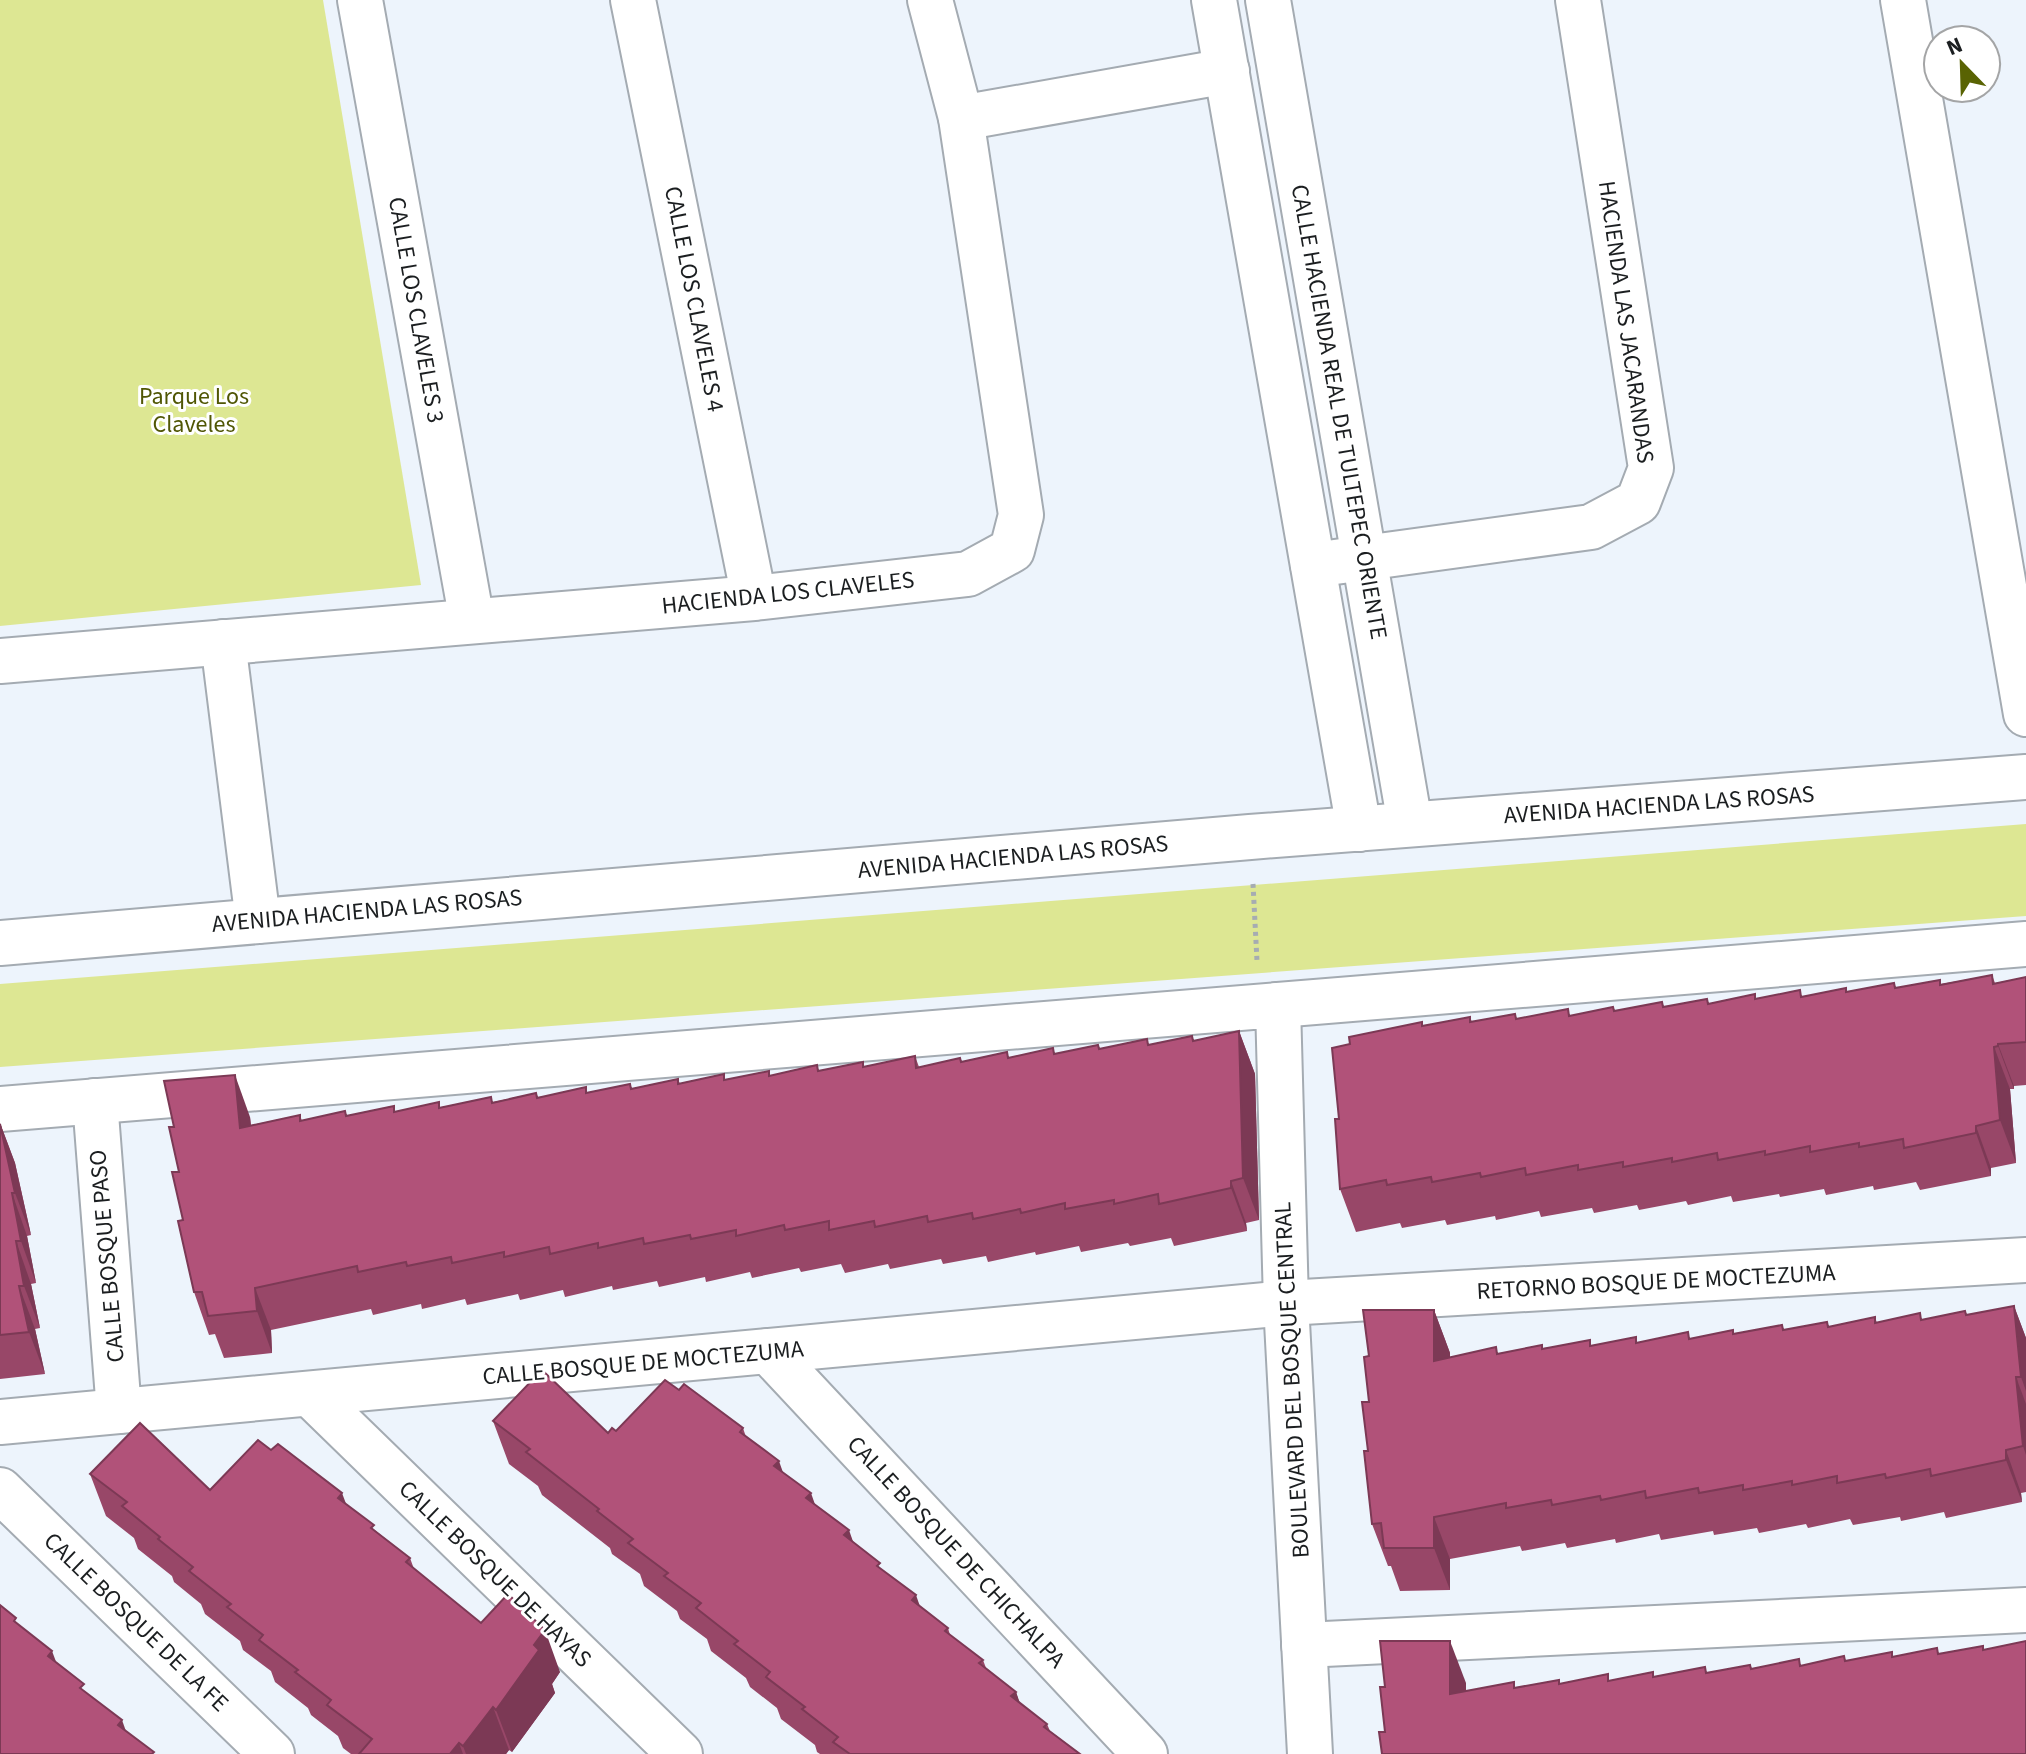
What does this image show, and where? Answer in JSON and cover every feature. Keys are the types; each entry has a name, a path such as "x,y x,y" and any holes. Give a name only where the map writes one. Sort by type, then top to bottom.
{"street":[{"name":"CALLE LOS CLAVELES 3","path":"360,0 472,621"},
{"name":"CALLE LOS CLAVELES 4","path":"633,0 754,598"},
{"name":"HACIENDA LOS CLAVELES","path":"0,661 754,598 968,574 1012,550 1021,515 961,118 930,0"},
{"path":"1214,0 1359,829"},
{"name":"CALLE HACIENDA REAL DE TULTEPEC ORIENTE","path":"1268,0 1410,824"},
{"name":"HACIENDA LAS JACARANDAS","path":"1313,565 1591,527 1638,502 1651,468 1578,0"},
{"path":"1903,0 2026,714"},
{"path":"961,118 1227,71"},
{"path":"223,642 258,921"},
{"name":"AVENIDA HACIENDA LAS ROSAS","path":"0,943 1250,837 2026,777"},
{"path":"0,1109 2026,944"},
{"name":"BOULEVARD DEL BOSQUE CENTRAL","path":"1269,1006 1310,1754"},
{"name":"CALLE BOSQUE PASO","path":"95,1101 119,1411"},
{"name":"RETORNO BOSQUE DE MOCTEZUMA","path":"1286,1303 2026,1260"},
{"name":"CALLE BOSQUE DE MOCTEZUMA","path":"0,1422 1286,1303"},
{"name":"CALLE BOSQUE DE CHICHALPA","path":"768,1351 1145,1754"},
{"name":"CALLE BOSQUE DE HAYAS","path":"310,1394 661,1748"},
{"name":"CALLE BOSQUE DE LA FE","path":"0,1490 272,1754"},
{"path":"1304,1645 2026,1610"}],"path":[{"path":"1250,837 1269,1006"}],"green space":[{"name":"Parque Los Claveles","path":"0,0 323,0 421,585 0,626"},
{"path":"2026,824 2026,916 0,1067 0,984"}],"building":[{"path":"1992,975 1993,984 2026,977 2026,1042 1994,1047 2000,1120 1976,1126 1976,1133 1904,1148 1903,1139 1810,1152 1810,1146 1765,1155 1765,1151 1718,1160 1717,1153 1623,1167 1623,1162 1578,1170 1578,1165 1526,1175 1525,1168 1432,1182 1431,1177 1387,1185 1386,1180 1340,1189 1335,1119 1339,1119 1332,1048 1350,1044 1349,1037 1422,1022 1422,1026 1470,1017 1470,1022 1515,1014 1516,1019 1568,1009 1569,1016 1662,1002 1663,1007 1707,999 1708,1004 1755,994 1755,999 1800,990 1801,997 1894,983 1895,988 1940,980 1940,985"},
{"path":"1239,1031 1243,1178 1231,1181 1231,1188 1159,1204 1158,1194 1114,1204 1114,1200 1065,1209 1065,1203 973,1219 972,1213 928,1222 927,1216 875,1227 874,1221 829,1230 829,1221 785,1230 784,1225 736,1236 736,1230 644,1244 643,1238 598,1248 598,1243 550,1254 549,1247 504,1257 504,1252 452,1263 451,1257 358,1272 357,1266 255,1288 257,1311 208,1316 202,1292 194,1292 178,1221 183,1220 172,1172 179,1172 169,1127 174,1127 164,1081 235,1075 240,1128 300,1115 300,1121 345,1111 346,1116 394,1106 394,1112 439,1102 439,1108 491,1097 492,1103 536,1093 537,1098 586,1087 586,1093 630,1084 631,1089 678,1079 678,1084 724,1074 724,1080 769,1071 769,1076 817,1065 818,1071 863,1062 863,1067 915,1056 916,1068 1007,1052 1008,1058 1053,1048 1054,1054 1147,1039 1148,1045 1192,1036 1193,1041"},
{"path":"0,1124 15,1193 12,1193 21,1241 16,1241 24,1286 19,1286 29,1332 0,1335"},
{"path":"2014,1306 2021,1377 2016,1377 2023,1446 2006,1450 2006,1460 1931,1476 1930,1469 1837,1483 1837,1476 1743,1490 1743,1485 1699,1493 1698,1488 1646,1498 1645,1491 1552,1505 1551,1500 1506,1508 1506,1503 1434,1517 1434,1548 1384,1548 1381,1523 1372,1524 1364,1451 1368,1451 1362,1402 1369,1402 1364,1357 1369,1356 1363,1310 1434,1310 1434,1361 1496,1347 1497,1354 1590,1340 1590,1346 1636,1337 1636,1343 1688,1332 1689,1339 1782,1325 1783,1330 1827,1322 1828,1327 1875,1317 1875,1323 1920,1313 1921,1320"},
{"path":"542,1370 608,1433 612,1428 616,1431 665,1380 679,1390 684,1384 743,1428 740,1432 779,1461 774,1466 811,1493 806,1498 849,1530 844,1535 880,1563 877,1566 916,1595 912,1600 948,1628 945,1631 983,1660 979,1663 1016,1692 1011,1696 1047,1724 1044,1727 1080,1754 850,1754 833,1742 838,1737 766,1677 770,1672 734,1644 738,1641 696,1608 701,1603 664,1576 668,1573 628,1543 633,1539 526,1452 530,1449 493,1421"},
{"path":"140,1423 210,1490 258,1440 271,1450 278,1444 342,1493 338,1498 410,1558 406,1562 481,1623 508,1594 545,1630 534,1645 539,1650 496,1710 493,1707 463,1746 459,1743 450,1754 359,1754 372,1739 327,1705 331,1700 259,1640 263,1635 227,1607 231,1604 189,1571 193,1567 122,1506 127,1502 90,1474"},
{"path":"0,1605 16,1618 14,1621 52,1651 48,1656 84,1684 80,1688 122,1720 118,1725 154,1752 0,1754"},
{"path":"1380,1641 1450,1641 1450,1694 1514,1682 1514,1688 1559,1680 1559,1684 1608,1674 1608,1681 1653,1672 1653,1677 1705,1667 1706,1673 1750,1665 1751,1669 1799,1659 1800,1666 1844,1656 1845,1661 1892,1652 1892,1657 1937,1648 1938,1654 1983,1646 1983,1650 2026,1641 2026,1754 1382,1754 1379,1732 1385,1732 1380,1687 1385,1687"}]}
